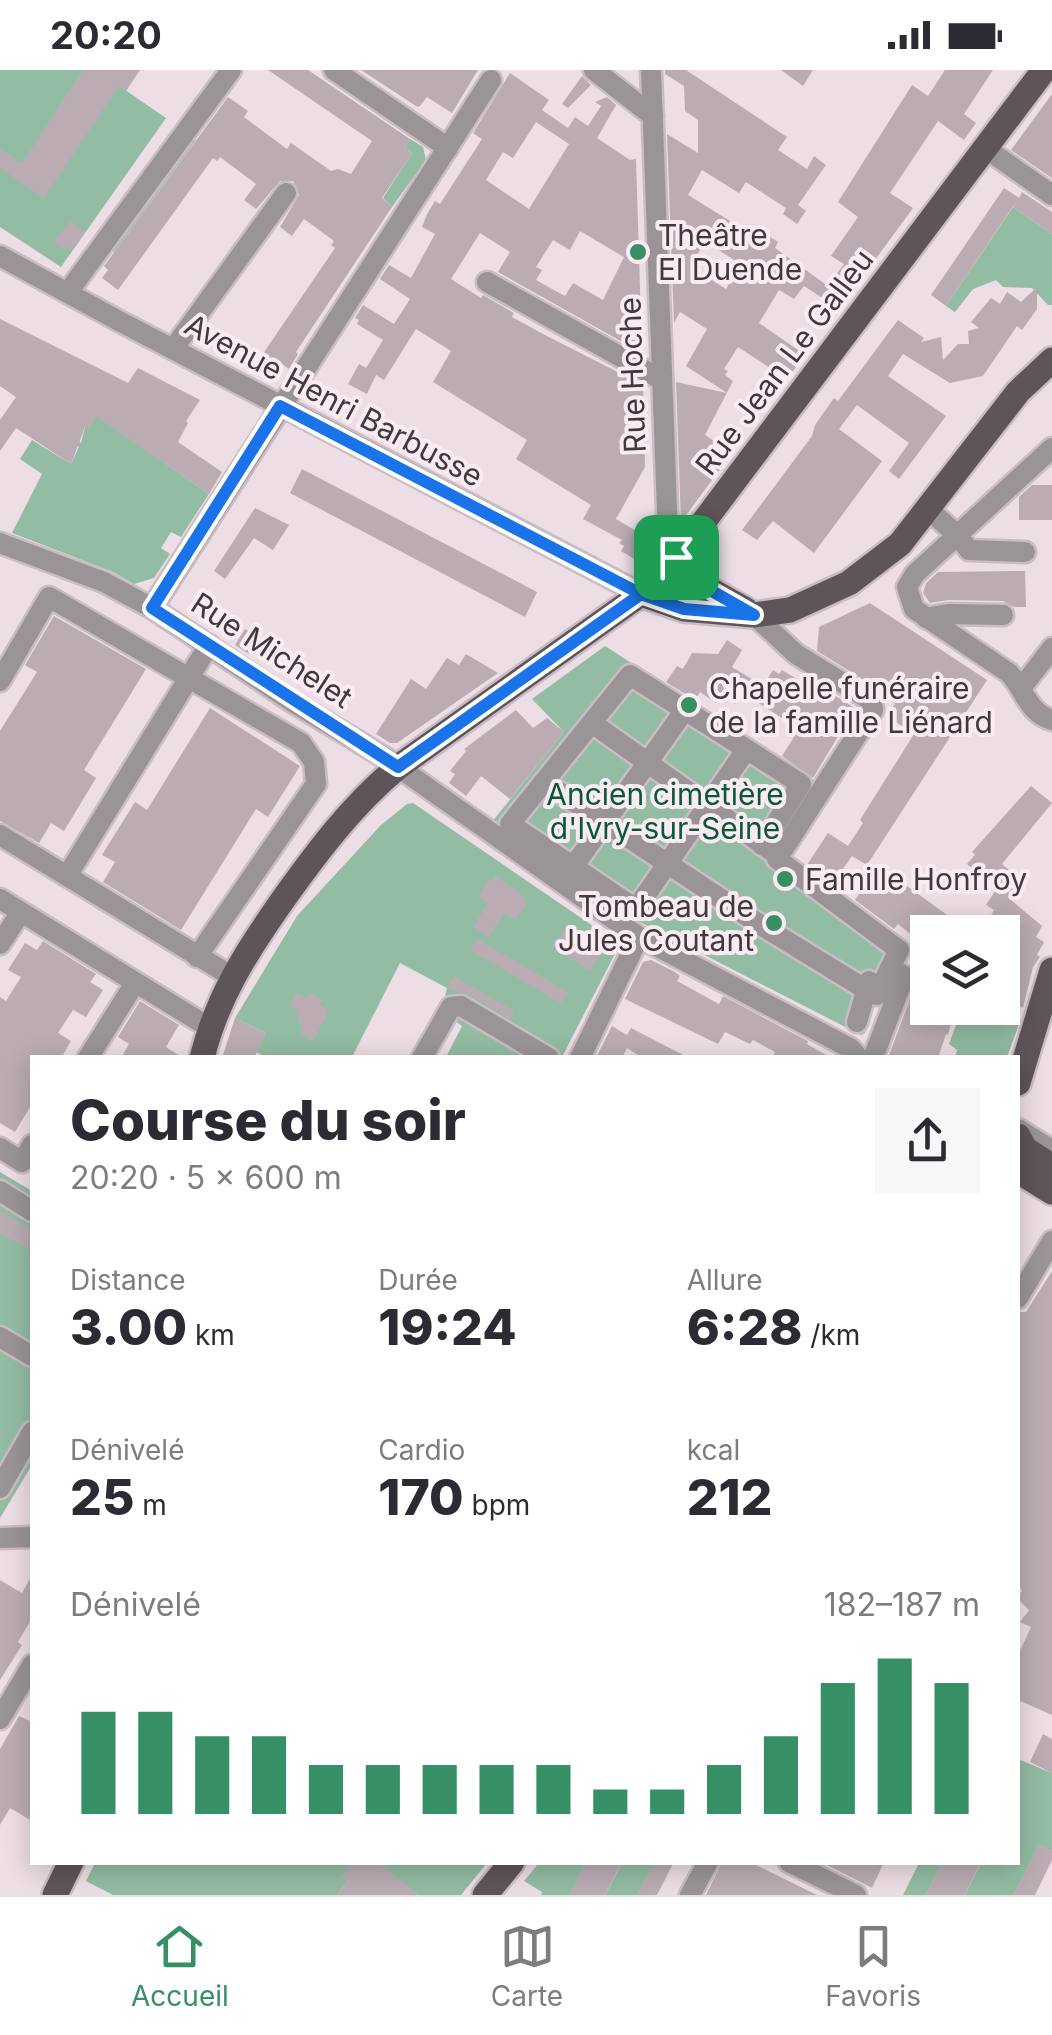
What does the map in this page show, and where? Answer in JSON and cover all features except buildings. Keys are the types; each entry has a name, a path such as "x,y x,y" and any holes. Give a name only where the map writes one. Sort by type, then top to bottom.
{"main road":[{"name":"Rue Jean Le Galleu","path":"203,1055 232,976 322,845 398,767 641,594 676,557 985,148 1044,79"},
{"path":"641,594 684,609 754,615 790,610 849,582 900,544 1018,392 1052,360"},
{"path":"676,557 703,586 754,615"},
{"path":"641,594 703,586"},
{"path":"1020,1076 1052,970"},
{"path":"1020,1136 1026,1149 1052,1166"},
{"path":"1020,1172 1052,1192"},
{"path":"56,1895 70,1865"},
{"path":"485,1895 510,1865"}],"street":[{"path":"68,292 231,70"},
{"path":"334,70 448,148"},
{"path":"594,70 636,107 653,116"},
{"name":"Rue Hoche","path":"651,70 668,538 676,557"},
{"path":"152,608 491,80"},
{"path":"985,148 1052,195"},
{"path":"173,349 286,193"},
{"name":"Avenue Henri Barbusse","path":"0,256 641,594"},
{"path":"487,282 662,380"},
{"path":"1047,458 915,574 908,587 914,609 1009,673 1022,686 1030,706 1040,716 1052,720"},
{"path":"926,507 969,550 1025,552"},
{"name":"Rue Michelet","path":"0,543 104,582 152,608 398,767 638,937 850,1048 856,1055"},
{"path":"0,681 49,598 301,743 314,762 316,784 196,957"},
{"path":"926,618 948,614 1004,615"},
{"path":"754,615 796,654 872,701 873,710 801,820 771,850"},
{"path":"67,876 209,645"},
{"path":"1022,686 1052,648"},
{"path":"746,750 636,909 510,824 630,676 801,784 771,850"},
{"path":"573,867 685,710"},
{"path":"544,782 668,865 877,995 899,950 777,859 771,850 592,723"},
{"path":"0,835 232,976"},
{"path":"0,899 210,1028"},
{"path":"0,944 21,912"},
{"path":"581,1055 638,937"},
{"path":"892,967 910,978"},
{"path":"874,1055 892,967"},
{"path":"90,1055 135,982"},
{"path":"857,1022 867,990"},
{"path":"424,1055 451,1007 461,1006 544,1055"},
{"path":"1020,1133 1052,1150"},
{"path":"0,1148 22,1162 30,1148"},
{"path":"0,1191 30,1210"},
{"path":"1020,1295 1052,1241"},
{"path":"0,1337 30,1355"},
{"path":"0,1488 30,1436"},
{"path":"0,1538 30,1536"},
{"path":"0,1719 30,1668"},
{"path":"690,1895 706,1865"},
{"path":"796,1865 856,1895"}],"green space":[{"path":"0,70 96,70 166,118 61,267 0,227"},
{"path":"194,139 114,252 111,251"},
{"path":"410,139 423,147 426,160 392,207 383,198 412,153 405,148"},
{"path":"1013,207 1052,234 1052,305 1032,288 1003,287 996,280 973,289 955,312 946,306"},
{"path":"84,407 209,494 181,537 171,532 161,548 170,554 154,578 134,584 12,533 42,474 20,459 32,440 71,464 79,447 70,440 72,437 81,443"},
{"name":"Ancien cimetière d'Ivry-sur-Seine","path":"605,646 815,781 765,859 891,954 870,1001 865,1033 861,1035 640,922 492,822 564,732 532,699"},
{"path":"413,803 612,939 617,950 563,1055 447,1055 462,1026 447,1010 447,988 400,963 353,1055 256,1052 266,1033 235,1018 297,916 381,825"},
{"path":"956,1025 1019,1025 1008,1055 956,1055 957,1050 949,1044"},
{"path":"0,1172 30,1190 30,1468 0,1518"},
{"path":"1020,1760 1052,1773 1052,1851 1039,1845 1014,1895 965,1895 980,1865 1020,1865"},
{"path":"94,1865 352,1865 343,1876 348,1881 337,1895 113,1895 86,1881"},
{"path":"380,1865 485,1865 461,1895 418,1895"},
{"path":"537,1865 584,1865 571,1895 541,1895 524,1881"},
{"path":"621,1865 654,1865 637,1895 605,1895"},
{"path":"918,1865 941,1865 926,1895 903,1895"}],"place":[{"name":"Theâtre El Duende","path":"638,252"},
{"name":"Chapelle funéraire de la famille Liénard","path":"689,705"},
{"name":"Famille Honfroy","path":"785,879"},
{"name":"Tombeau de Jules Coutant","path":"774,923"}],"route":[{"path":"676,557 641,594 280,406 152,608 398,767 641,594 684,609 754,615 703,586 676,557"}]}
